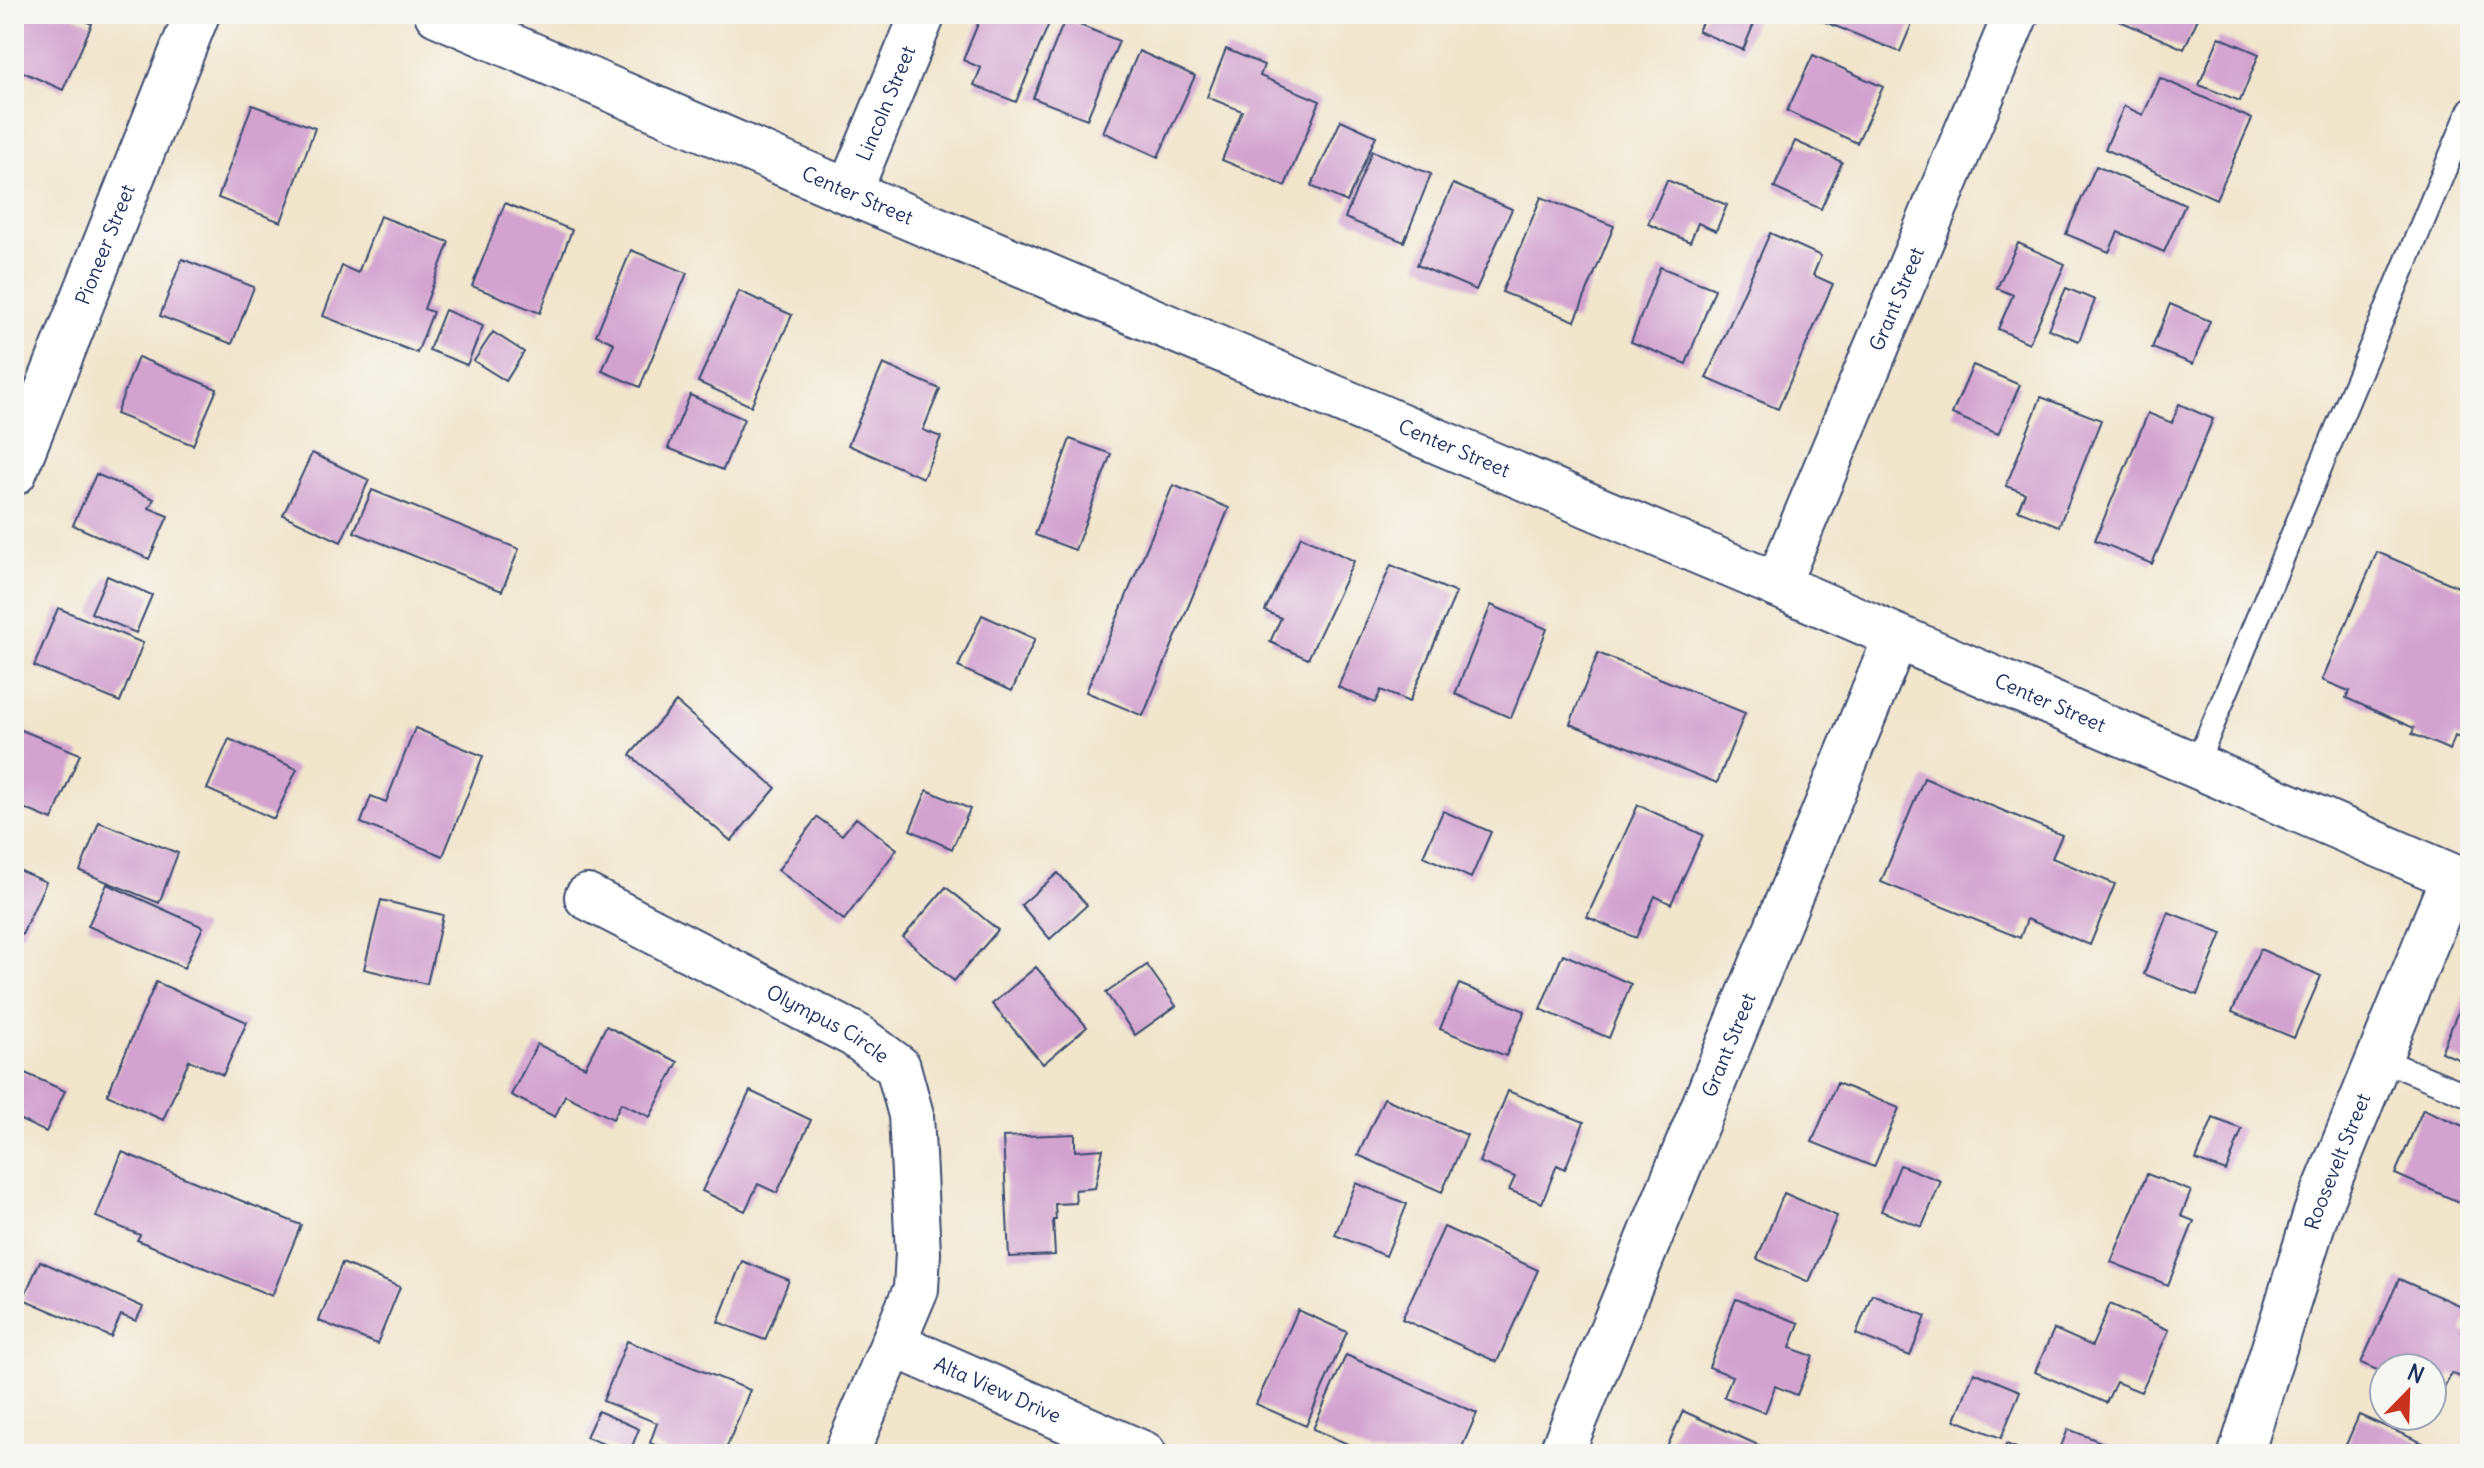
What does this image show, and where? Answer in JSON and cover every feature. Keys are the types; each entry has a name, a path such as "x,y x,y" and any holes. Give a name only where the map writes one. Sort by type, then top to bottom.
{"street":[{"name":"Pioneer Street","path":"14,473 197,14"},
{"name":"Center Street","path":"437,14 1777,585 2462,881"},
{"name":"Lincoln Street","path":"849,192 923,14"},
{"name":"Grant Street","path":"1777,585 2016,14"},
{"name":"Grant Street","path":"1561,1454 1896,637"},
{"name":"Roosevelt Street","path":"2241,1454 2316,1213 2378,1058 2462,881"},
{"name":"Olympus Circle","path":"587,897 855,1035 898,1067 911,1115 918,1253 916,1289 846,1454"},
{"name":"Alta View Drive","path":"893,1344 1144,1454"}],"lane":[{"path":"2196,765 2470,109"},
{"path":"2378,1058 2470,1096"}],"building":[{"path":"15,14 70,14 92,24 63,90 14,68"},
{"path":"982,14 1053,14 1016,102 974,85 981,68 963,60"},
{"path":"1706,14 1739,14 1755,21 1743,50 1698,31"},
{"path":"1817,14 1916,14 1900,52 1815,18"},
{"path":"2115,14 2200,14 2184,49 2113,18"},
{"path":"1065,19 1119,41 1087,119 1033,98"},
{"path":"2219,37 2259,54 2240,101 2199,85"},
{"path":"1226,49 1264,65 1260,76 1320,101 1285,186 1222,160 1242,111 1207,97"},
{"path":"1139,51 1195,76 1158,157 1103,132"},
{"path":"1813,55 1883,87 1857,143 1787,111"},
{"path":"2160,78 2252,119 2216,199 2105,149 2124,106 2143,115"},
{"path":"252,105 315,128 281,222 218,198"},
{"path":"1341,120 1376,136 1347,202 1311,186"},
{"path":"1795,141 1842,162 1821,209 1774,188"},
{"path":"1372,151 1431,174 1404,242 1345,218"},
{"path":"2096,166 2185,205 2164,252 2118,232 2109,252 2066,234"},
{"path":"1667,180 1727,205 1716,231 1698,223 1690,242 1648,224"},
{"path":"1453,184 1512,209 1476,290 1417,265"},
{"path":"1541,197 1614,226 1575,321 1502,292"},
{"path":"505,203 572,230 540,313 472,286"},
{"path":"14,205 21,209 14,225"},
{"path":"380,216 449,242 424,309 433,312 417,353 323,316 342,266 358,273"},
{"path":"1770,233 1821,256 1813,275 1833,284 1778,409 1706,378"},
{"path":"2018,243 2065,264 2029,343 1998,329 2013,295 1997,288"},
{"path":"631,250 687,273 640,387 602,371 614,343 596,335"},
{"path":"182,259 254,287 232,344 160,316"},
{"path":"1660,267 1715,289 1686,364 1631,342"},
{"path":"2066,288 2095,300 2079,341 2048,329"},
{"path":"739,291 792,315 751,406 698,382"},
{"path":"2170,304 2210,321 2193,364 2152,348"},
{"path":"445,310 483,326 467,365 429,350"},
{"path":"493,332 524,352 506,381 474,361"},
{"path":"138,357 217,389 193,445 116,414"},
{"path":"883,364 940,389 923,430 941,437 923,478 848,445"},
{"path":"1973,365 2020,385 1998,434 1952,414"},
{"path":"690,395 744,419 723,470 668,448"},
{"path":"2041,397 2101,420 2059,526 2018,510 2025,493 2006,486"},
{"path":"2179,404 2213,419 2152,564 2095,540 2148,413 2172,423"},
{"path":"1070,439 1111,454 1075,550 1035,535"},
{"path":"312,453 369,480 341,542 283,515"},
{"path":"96,474 154,499 149,508 168,516 149,559 73,525"},
{"path":"1173,485 1229,508 1143,716 1086,692"},
{"path":"372,490 519,549 502,591 354,532"},
{"path":"1301,536 1354,561 1308,659 1270,642 1281,618 1265,611"},
{"path":"2377,552 2470,592 2470,742 2455,736 2450,750 2412,734 2414,728 2346,698 2349,691 2322,680"},
{"path":"1391,565 1456,593 1409,702 1381,690 1375,703 1338,687"},
{"path":"107,576 152,595 136,633 91,613"},
{"path":"1491,605 1547,629 1511,718 1455,694"},
{"path":"58,608 143,643 120,702 34,666"},
{"path":"982,615 1035,639 1012,691 958,667"},
{"path":"1598,653 1745,713 1717,783 1570,724"},
{"path":"676,702 776,788 731,841 630,755"},
{"path":"14,727 80,754 52,820 14,804"},
{"path":"415,728 483,756 443,856 361,823 371,796 386,802"},
{"path":"229,739 297,769 274,819 207,789"},
{"path":"1924,778 2062,835 2052,858 2115,884 2090,945 2027,919 2020,938 1881,882"},
{"path":"927,790 970,809 952,849 910,830"},
{"path":"1638,805 1703,835 1671,904 1655,896 1636,938 1587,917"},
{"path":"1443,811 1491,832 1471,878 1423,856"},
{"path":"817,817 842,835 856,818 897,849 844,920 778,870"},
{"path":"99,822 178,853 159,903 80,871"},
{"path":"14,868 46,882 22,935 14,931"},
{"path":"1058,873 1087,905 1050,939 1021,905"},
{"path":"107,884 203,927 184,968 88,926"},
{"path":"946,887 998,930 954,981 903,937"},
{"path":"381,900 443,915 427,984 364,969"},
{"path":"2168,912 2222,933 2197,995 2144,974"},
{"path":"2260,949 2321,976 2294,1038 2232,1012"},
{"path":"1563,954 1631,984 1609,1038 1540,1009"},
{"path":"1147,965 1176,1006 1135,1035 1106,993"},
{"path":"1036,967 1087,1027 1043,1064 992,1004"},
{"path":"156,982 247,1022 223,1075 189,1060 163,1120 107,1095"},
{"path":"2470,983 2470,1064 2441,1052"},
{"path":"1459,984 1525,1011 1506,1056 1440,1029"},
{"path":"606,1026 678,1062 650,1117 621,1103 613,1119 565,1095 555,1117 511,1095 537,1044 585,1067"},
{"path":"14,1068 65,1091 46,1132 14,1117"},
{"path":"1837,1083 1899,1108 1874,1167 1812,1142"},
{"path":"750,1091 811,1120 777,1193 758,1184 745,1211 702,1191"},
{"path":"1508,1091 1584,1122 1565,1169 1557,1165 1542,1203 1509,1190 1515,1177 1479,1162"},
{"path":"1384,1098 1467,1135 1442,1192 1358,1155"},
{"path":"2423,1109 2470,1129 2470,1207 2395,1174"},
{"path":"2213,1118 2242,1129 2226,1171 2196,1160"},
{"path":"1075,1134 1075,1151 1103,1149 1095,1188 1075,1190 1076,1203 1055,1204 1055,1255 1009,1257 1003,1137"},
{"path":"122,1152 301,1225 272,1296 137,1240 140,1235 96,1217"},
{"path":"1900,1165 1941,1181 1922,1227 1881,1211"},
{"path":"2147,1174 2191,1191 2181,1216 2194,1221 2168,1285 2111,1262"},
{"path":"1356,1183 1407,1204 1386,1256 1335,1235"},
{"path":"1784,1193 1837,1216 1809,1282 1757,1259"},
{"path":"1444,1227 1538,1270 1497,1362 1402,1319"},
{"path":"40,1261 143,1307 136,1321 121,1315 111,1337 23,1299"},
{"path":"742,1261 789,1280 765,1340 718,1322"},
{"path":"342,1263 400,1287 377,1344 319,1321"},
{"path":"2399,1279 2470,1310 2462,1332 2470,1335 2470,1373 2467,1380 2451,1373 2448,1380 2448,1352 2368,1352 2368,1366 2361,1363"},
{"path":"1872,1294 1926,1316 1910,1356 1856,1334"},
{"path":"1736,1299 1799,1323 1790,1348 1813,1356 1797,1395 1775,1386 1765,1413 1724,1397 1732,1376 1709,1367"},
{"path":"2110,1304 2169,1330 2141,1392 2116,1382 2106,1403 2035,1372 2054,1329 2092,1346"},
{"path":"1298,1310 1347,1332 1306,1426 1256,1404"},
{"path":"627,1341 750,1390 724,1454 677,1454 650,1443 657,1423 603,1401"},
{"path":"1346,1355 1477,1413 1459,1454 1371,1454 1313,1429"},
{"path":"1974,1372 2020,1391 2001,1438 1955,1420"},
{"path":"598,1411 639,1429 629,1454 586,1437"},
{"path":"1683,1411 1778,1454 1664,1454"},
{"path":"2359,1415 2368,1419 2368,1432 2398,1432 2448,1454 2342,1454"},
{"path":"2068,1429 2124,1451 2123,1454 2058,1454"},
{"path":"2006,1444 2031,1454 2002,1454"}]}
